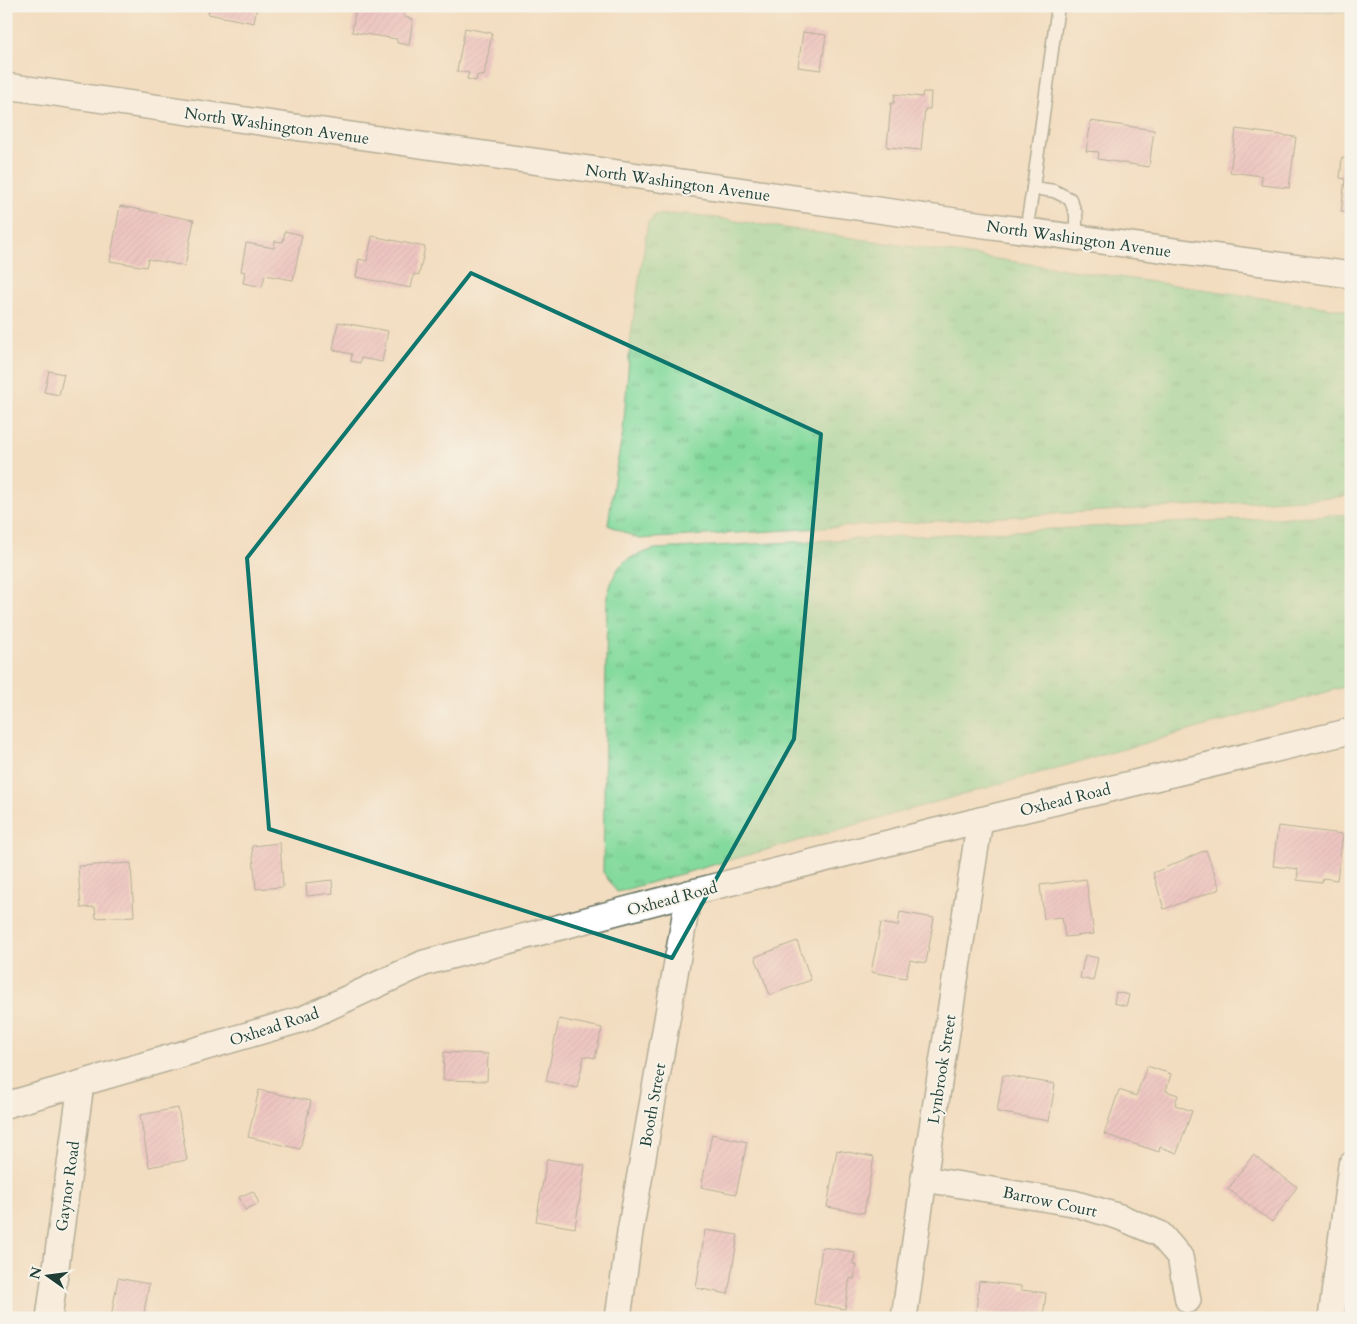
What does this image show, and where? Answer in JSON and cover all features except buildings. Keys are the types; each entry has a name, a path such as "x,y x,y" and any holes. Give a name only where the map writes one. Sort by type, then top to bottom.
{"street":[{"name":"North Washington Avenue","path":"6,86 1026,231 1351,275"},
{"name":"Oxhead Road","path":"6,1105 303,1019 424,963 689,893 980,820 1351,731"},
{"name":"Lynbrook Street","path":"904,1318 980,820"},
{"name":"Booth Street","path":"618,1318 630,1232 689,893"},
{"name":"Gaynor Road","path":"49,1318 81,1084"},
{"path":"1331,1318 1351,1165"},
{"name":"Barrow Court","path":"924,1178 1073,1202 1120,1217 1160,1234 1180,1257 1188,1300"}],"lane":[{"path":"1026,231 1058,6"},
{"path":"1033,188 1054,191 1070,199 1076,214 1076,237"}],"highlighted area":[{"path":"471,273 821,434 794,739 672,958 269,829 247,558"}],"green space":[{"path":"1112,6 1351,6 1351,12 1111,10"},
{"path":"689,214 1351,311 1351,496 639,539 608,525 623,433 631,334 648,222 655,215"},
{"path":"1351,514 1351,685 617,892 603,872 607,597 618,569 622,564 635,556 655,549"}]}
